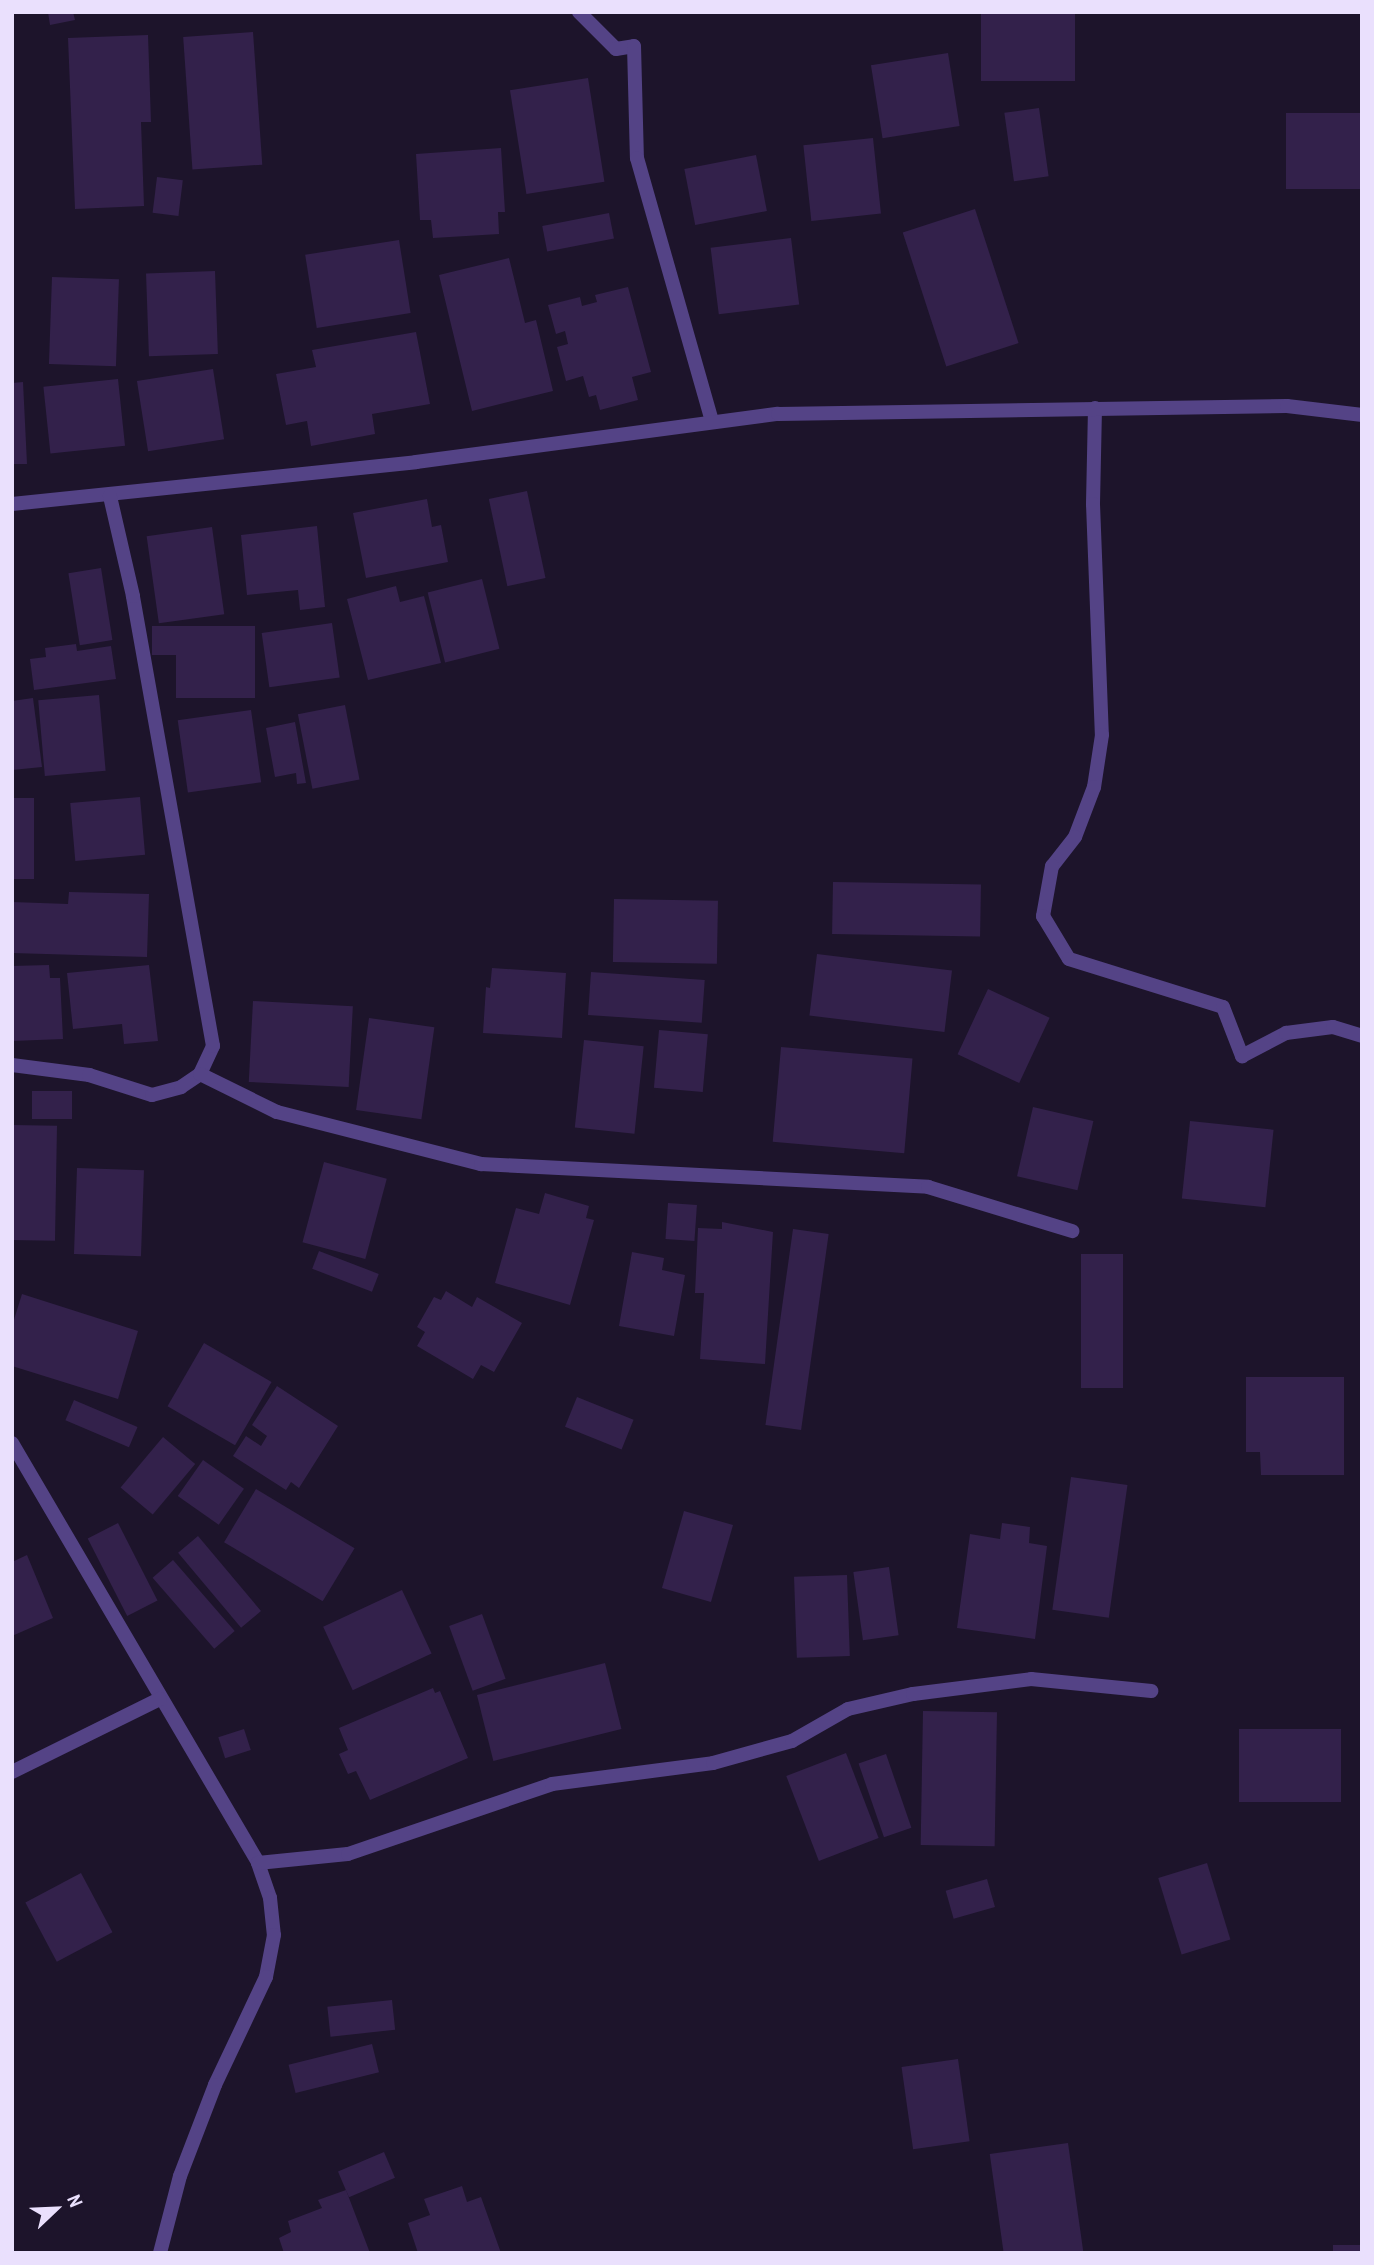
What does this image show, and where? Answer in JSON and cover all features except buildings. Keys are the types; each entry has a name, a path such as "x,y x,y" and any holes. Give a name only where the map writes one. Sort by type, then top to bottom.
{"street":[{"path":"579,12 616,49 634,46 637,158 712,422"},
{"path":"12,504 110,496 416,462 778,414 1287,406 1362,415"},
{"path":"1095,408 1093,504 1102,735 1094,788 1075,837 1052,866 1044,916 1069,959 1223,1007 1242,1056 1286,1033 1333,1027 1362,1036"},
{"path":"12,1065 89,1075 152,1095 181,1087 200,1074 213,1046 134,596 110,496"},
{"path":"200,1074 277,1112 481,1164 928,1186 1072,1231"},
{"path":"12,1443 258,1863 270,1898 274,1935 267,1977 205,2111 180,2176 160,2253"},
{"path":"258,1863 348,1854 552,1784 713,1762 792,1741 848,1709 914,1694 1031,1679 1151,1691"},
{"path":"12,1772 160,1699"}]}
